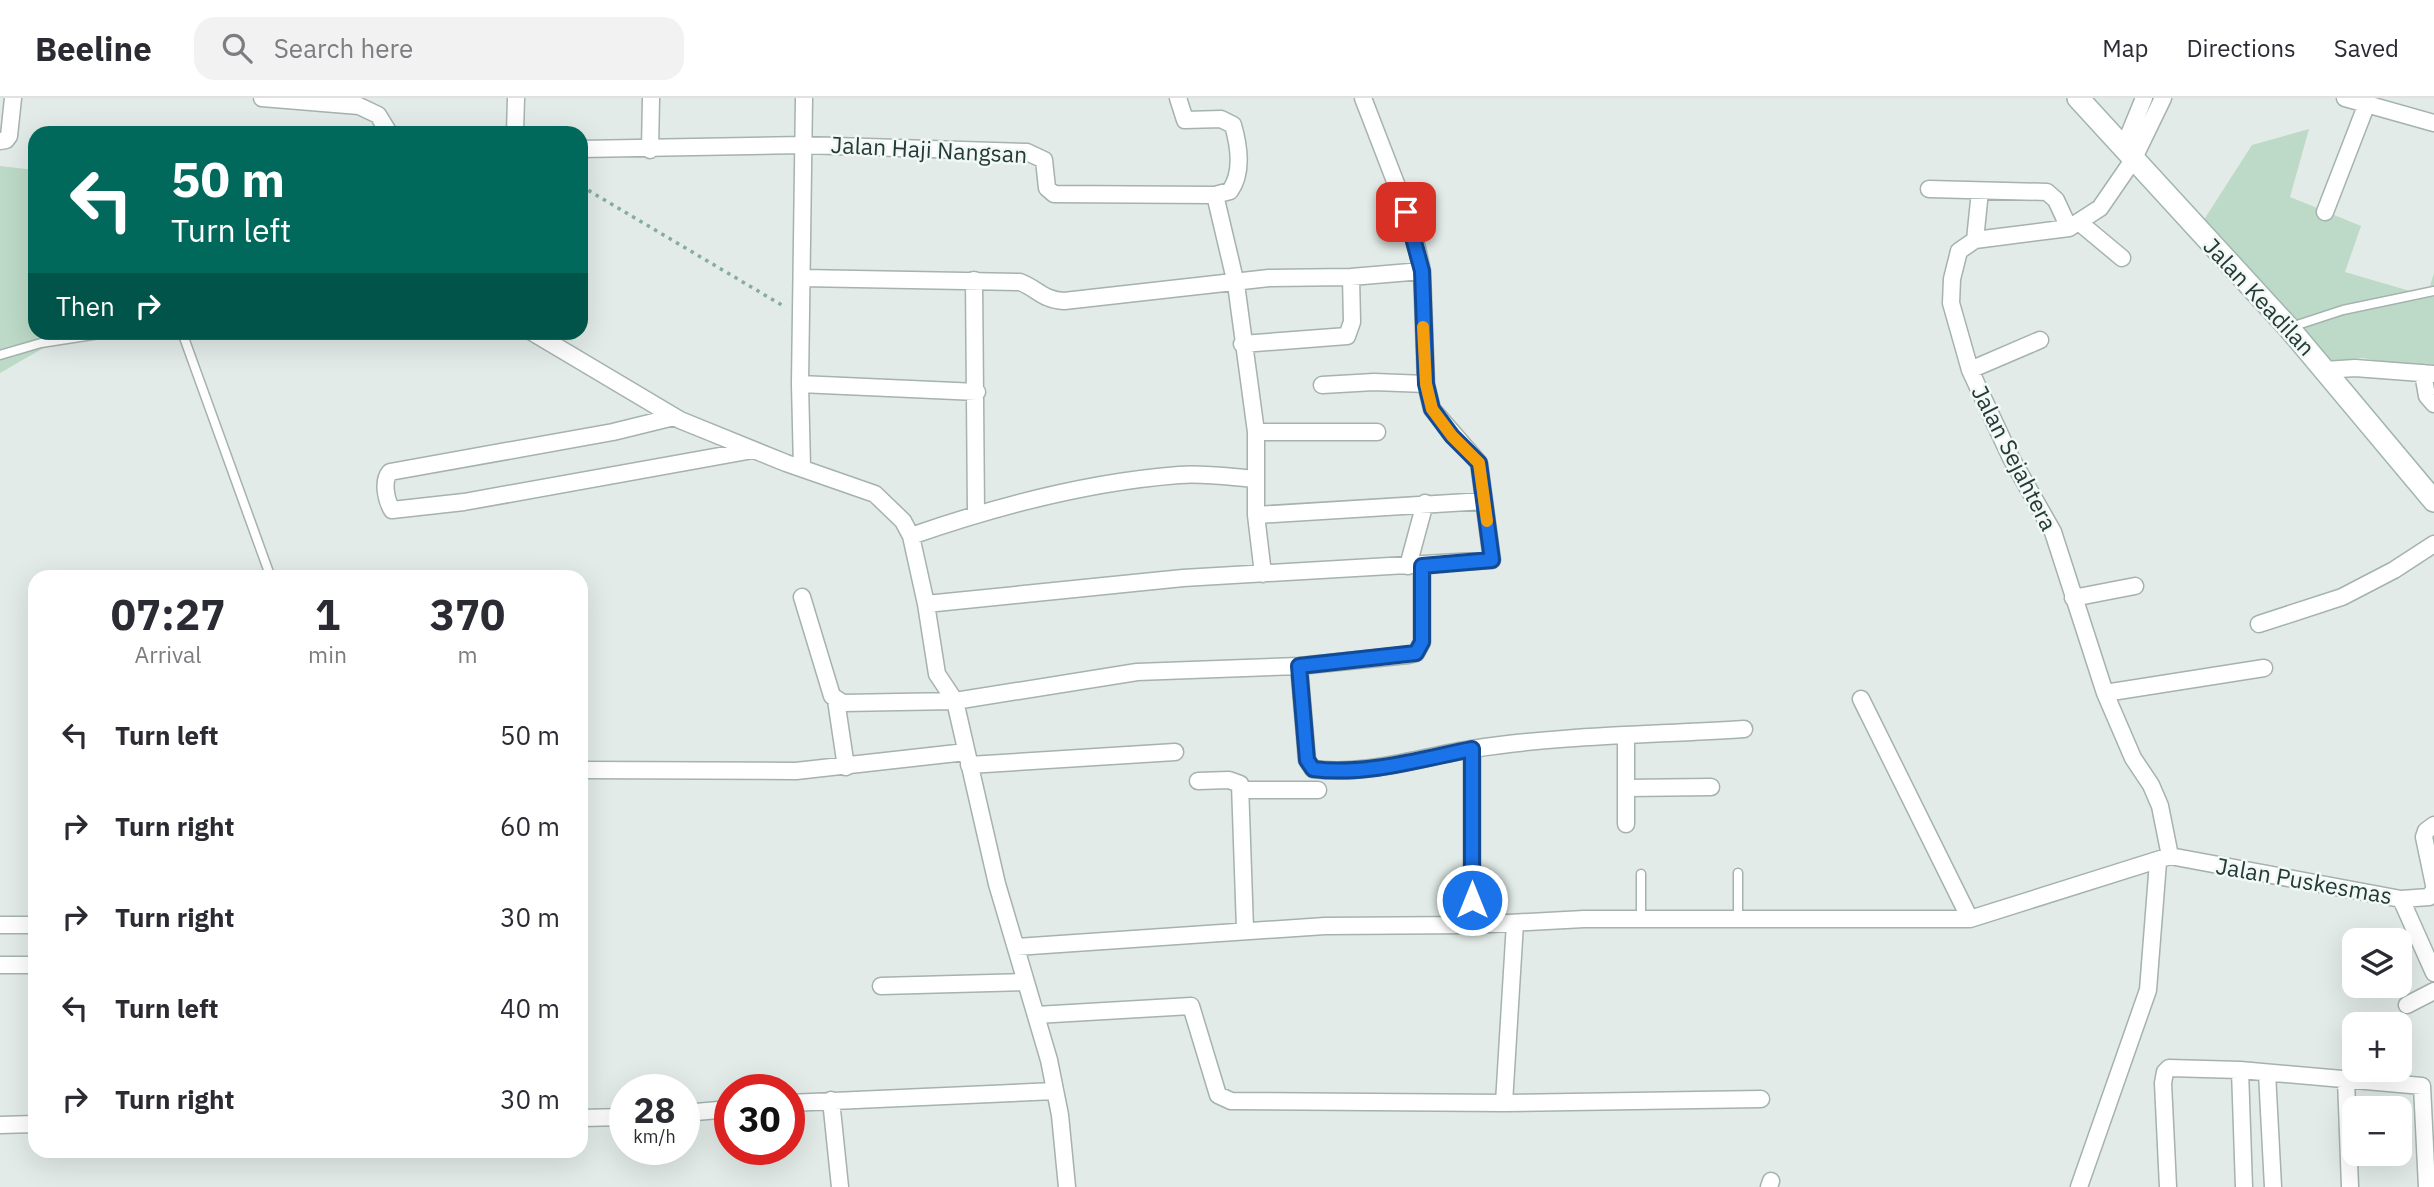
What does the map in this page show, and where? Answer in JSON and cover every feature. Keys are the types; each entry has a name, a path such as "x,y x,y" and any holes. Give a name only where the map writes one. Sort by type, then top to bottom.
{"main road":[{"name":"Jalan Keadilan","path":"2079,99 2289,328 2434,501"}],"street":[{"path":"0,141 9,136 13,98"},
{"path":"262,98 359,106 378,115 385,126"},
{"path":"378,115 379,98"},
{"path":"515,126 516,98"},
{"path":"650,150 651,98"},
{"path":"802,468 800,384 804,98"},
{"path":"1178,98 1185,120 1221,119 1233,125 1237,139 1238,180 1230,191 1215,195 1236,284 1256,432 1256,515 1263,574"},
{"path":"926,604 1183,578 1492,560 1479,463 1438,420 1432,409 1426,384 1422,271 1400,194 1363,98"},
{"path":"2128,155 2144,98"},
{"path":"1980,191 1975,240 2075,225 2100,208 2163,98"},
{"path":"2345,98 2434,123"},
{"path":"2325,212 2366,106"},
{"name":"Jalan Haji Nangsan","path":"588,149 803,145 1027,152 1044,160 1047,188 1054,194 1215,195"},
{"path":"1929,188 2047,192 2075,225 2122,258"},
{"name":"Jalan Sejahtera","path":"1975,240 1959,251 1952,279 1951,303 1970,370 2011,458 2053,532 2105,694 2133,758 2151,785 2160,807 2164,859 2148,990 2079,1187"},
{"path":"802,278 1020,282 1031,286 1043,298 1064,301 1236,284 1269,278 1351,277 1422,271"},
{"path":"1242,344 1347,336 1352,323 1351,277"},
{"path":"974,280 976,513"},
{"path":"545,340 674,417 754,450 875,494 895,511 911,536 926,604 936,674 955,701 997,884 1055,1091 1067,1187"},
{"path":"1970,370 2040,340"},
{"path":"2325,370 2355,368 2429,374 2427,396 2434,404"},
{"path":"1322,385 1374,382 1426,384"},
{"path":"800,384 976,392"},
{"path":"674,417 613,432 390,472 385,482 389,506 400,510 464,502 754,450"},
{"path":"1256,432 1377,432"},
{"path":"911,536 976,513 1068,492 1182,474 1255,479"},
{"path":"1256,515 1485,501"},
{"path":"836,700 955,701 1138,672 1299,666 1416,653 1422,642 1415,566 1425,503"},
{"path":"2259,624 2342,597 2394,570 2434,544"},
{"path":"2073,598 2135,586"},
{"path":"803,597 836,700 846,767"},
{"path":"1299,666 1307,760 1313,769 1329,771 1401,764 1472,749 1744,729"},
{"path":"2105,694 2264,668"},
{"path":"1861,699 1970,919"},
{"path":"1626,736 1626,824"},
{"path":"1472,749 1472,925"},
{"path":"588,770 723,773 967,759 1175,752"},
{"path":"1198,781 1236,781 1242,790 1245,929"},
{"path":"1626,788 1711,787"},
{"path":"1242,790 1318,790"},
{"name":"Jalan Puskesmas","path":"2164,859 2401,899 2429,897 2434,887 2424,837 2426,831 2434,825"},
{"path":"1016,947 1245,929 1641,919 1970,919 2164,859"},
{"path":"2401,899 2434,973"},
{"path":"1504,1103 1515,923"},
{"path":"0,925 28,925"},
{"path":"0,965 28,965"},
{"path":"881,986 1024,982"},
{"path":"2407,1005 2434,991"},
{"path":"1035,1015 1191,1006 1218,1096 1227,1101 1504,1103 1761,1099"},
{"path":"2168,1187 2163,1083 2165,1072 2169,1068 2240,1070 2342,1079"},
{"path":"2240,1070 2244,1187"},
{"path":"2267,1073 2273,1187"},
{"path":"2346,1082 2350,1187"},
{"path":"2389,1082 2418,1084 2423,1090 2427,1187"},
{"path":"805,1102 1055,1091"},
{"path":"831,1100 840,1187"},
{"path":"588,1118 609,1117"},
{"path":"0,1125 28,1124"}],"lane":[{"path":"2289,328 2343,310 2434,291"},
{"path":"0,355 60,340"},
{"path":"185,340 268,570"},
{"path":"1738,873 1738,920"},
{"path":"1641,874 1641,919"}],"path":[{"path":"588,190 802,317"}],"green space":[{"path":"2309,129 2290,197 2361,226 2345,272 2427,296 2434,273 2434,371 2363,358 2314,362 2198,229 2252,145"},
{"path":"0,166 28,169 28,340 54,342 0,373"}],"slow traffic":[{"path":"1423,327 1426,384 1432,409 1438,420 1479,463 1487,521"}],"route":[{"path":"1406,212 1422,271 1426,384 1432,409 1438,420 1479,463 1492,560 1422,566 1422,642 1416,653 1299,666 1307,760 1313,769 1329,771 1401,764 1472,749 1472,900"}]}
